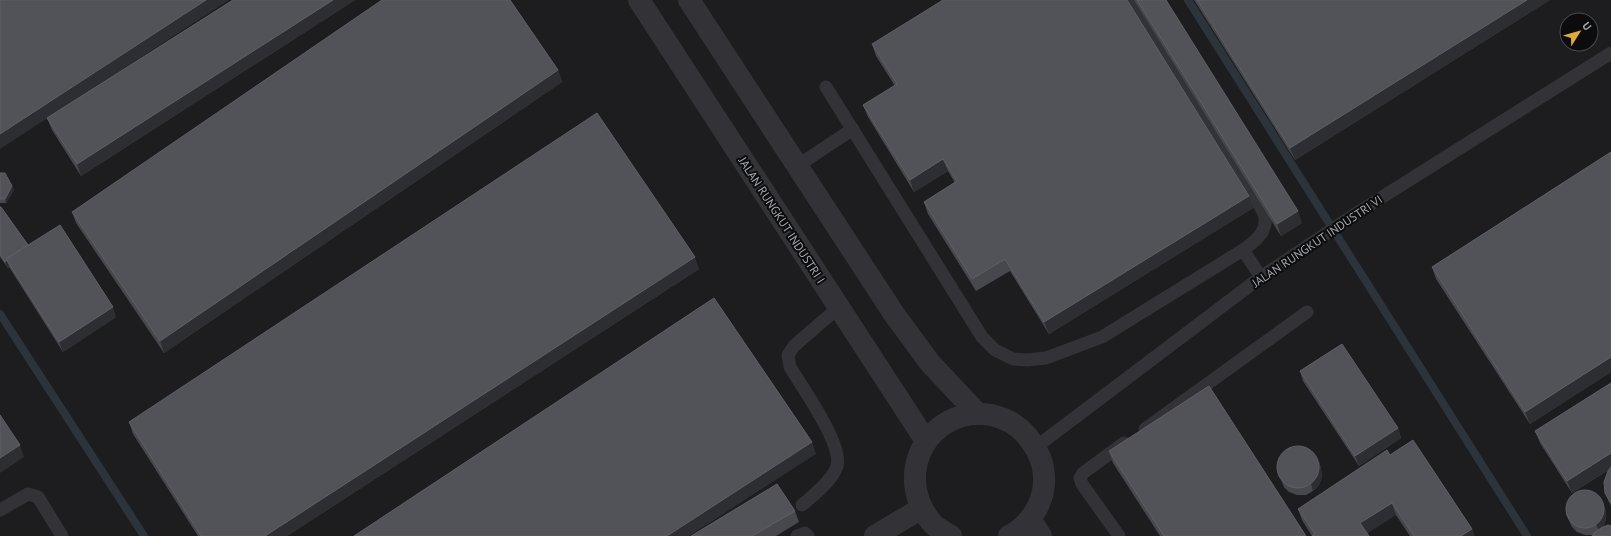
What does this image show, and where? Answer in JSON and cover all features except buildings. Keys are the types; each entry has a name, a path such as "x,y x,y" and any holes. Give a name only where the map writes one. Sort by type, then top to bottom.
{"street":[{"name":"JALAN RUNGKUT INDUSTRI I","path":"639,0 926,441"},
{"path":"689,0 899,320 930,363 977,413"},
{"path":"951,536 934,525 922,508 915,486 916,462 926,441 940,426 957,417 977,413 1000,417 1021,429 1036,447 1043,465 1044,484 1036,527 1022,527 1009,536"},
{"path":"875,536 922,508"}],"lane":[{"path":"826,87 982,337 995,350 1013,359 1028,360 1046,358 1102,337 1243,250 1263,232 1266,223 1263,211 1132,0"},
{"name":"JALAN RUNGKUT INDUSTRI VI","path":"1036,447 1261,277 1357,213 1611,53"},
{"path":"798,166 853,130"},
{"path":"1243,250 1261,277"},
{"path":"802,504 812,497 829,480 837,466 836,446 831,434 790,367 788,355 794,346 839,307"},
{"path":"1119,536 1082,484 1080,478 1084,473 1307,312"},
{"path":"0,510 28,494 38,497 62,536"},
{"path":"796,536 805,533 808,536"}],"shaded area":[{"path":"0,0 1611,0 1611,536 0,536"}],"waterway":[{"path":"1188,0 1527,536"},
{"path":"0,314 144,536"}]}
